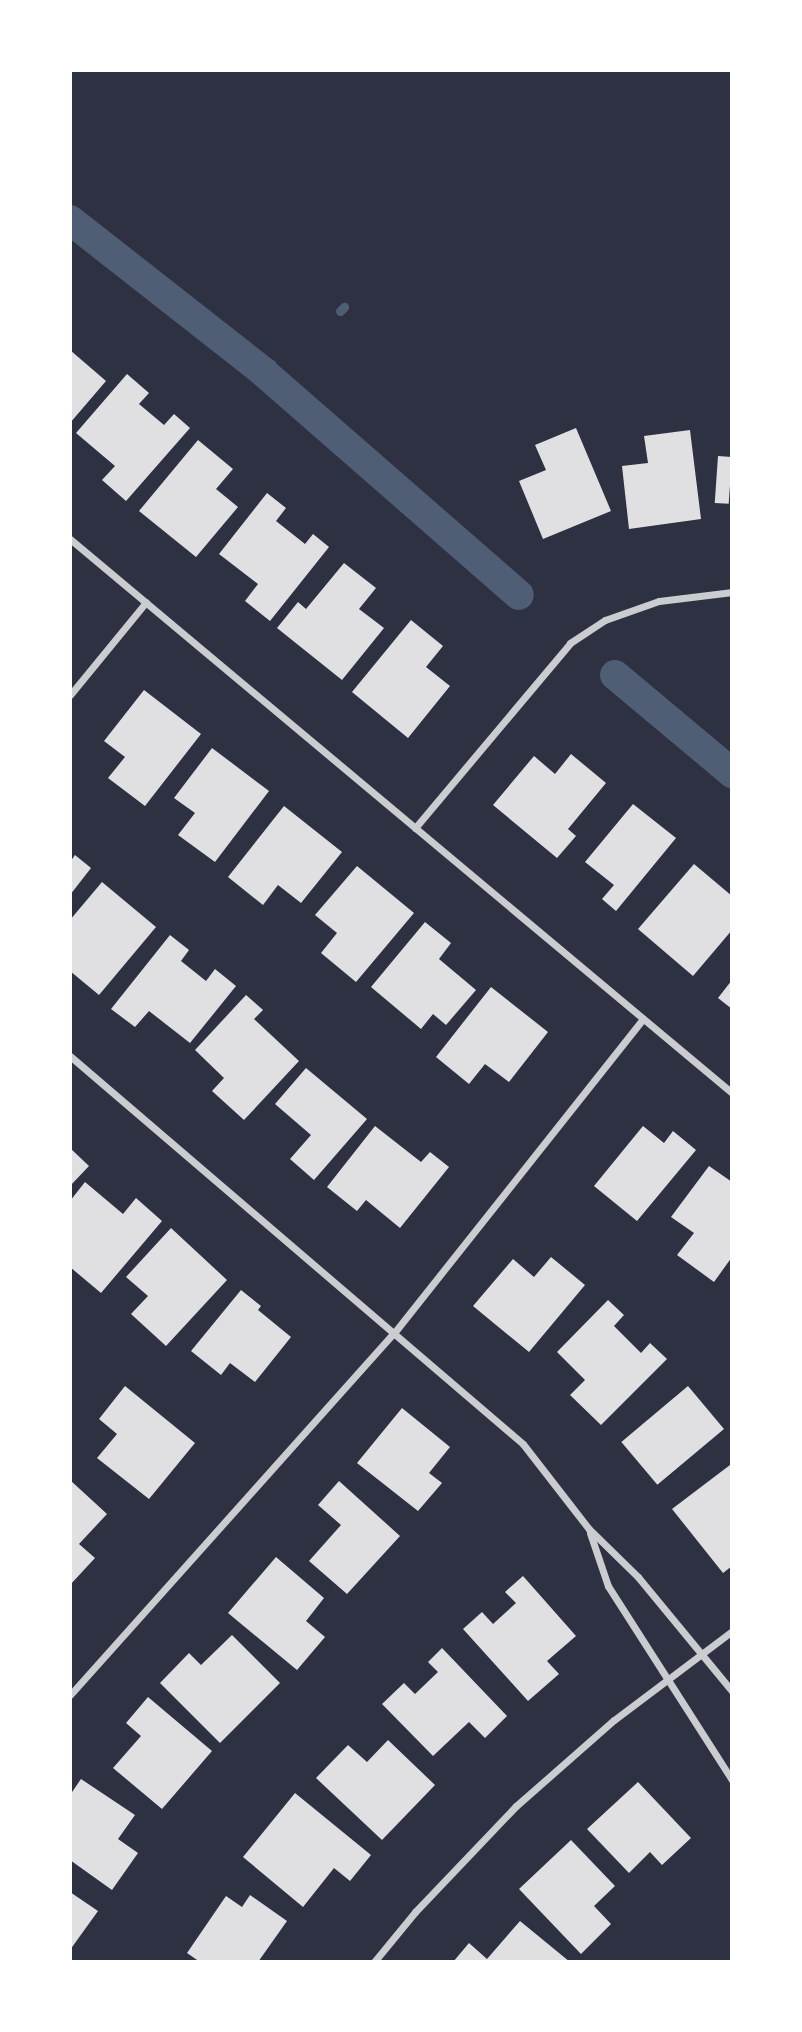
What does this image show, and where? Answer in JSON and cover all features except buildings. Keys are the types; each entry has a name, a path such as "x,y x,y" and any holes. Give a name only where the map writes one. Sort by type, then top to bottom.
{"street":[{"path":"70,539 732,1093"},
{"path":"415,828 569,643 605,620 659,601 732,592"},
{"path":"70,695 146,602"},
{"path":"70,1695 394,1333 643,1019"},
{"path":"70,1056 523,1444 589,1529 638,1577 732,1691"},
{"path":"589,1529 608,1586 732,1780"},
{"path":"374,1962 415,1912 516,1806 667,1677 732,1631"}],"waterway":[{"path":"70,220 261,370 519,595"},
{"path":"340,311 344,307"},
{"path":"261,370 271,364"},
{"path":"615,675 732,773"}]}
